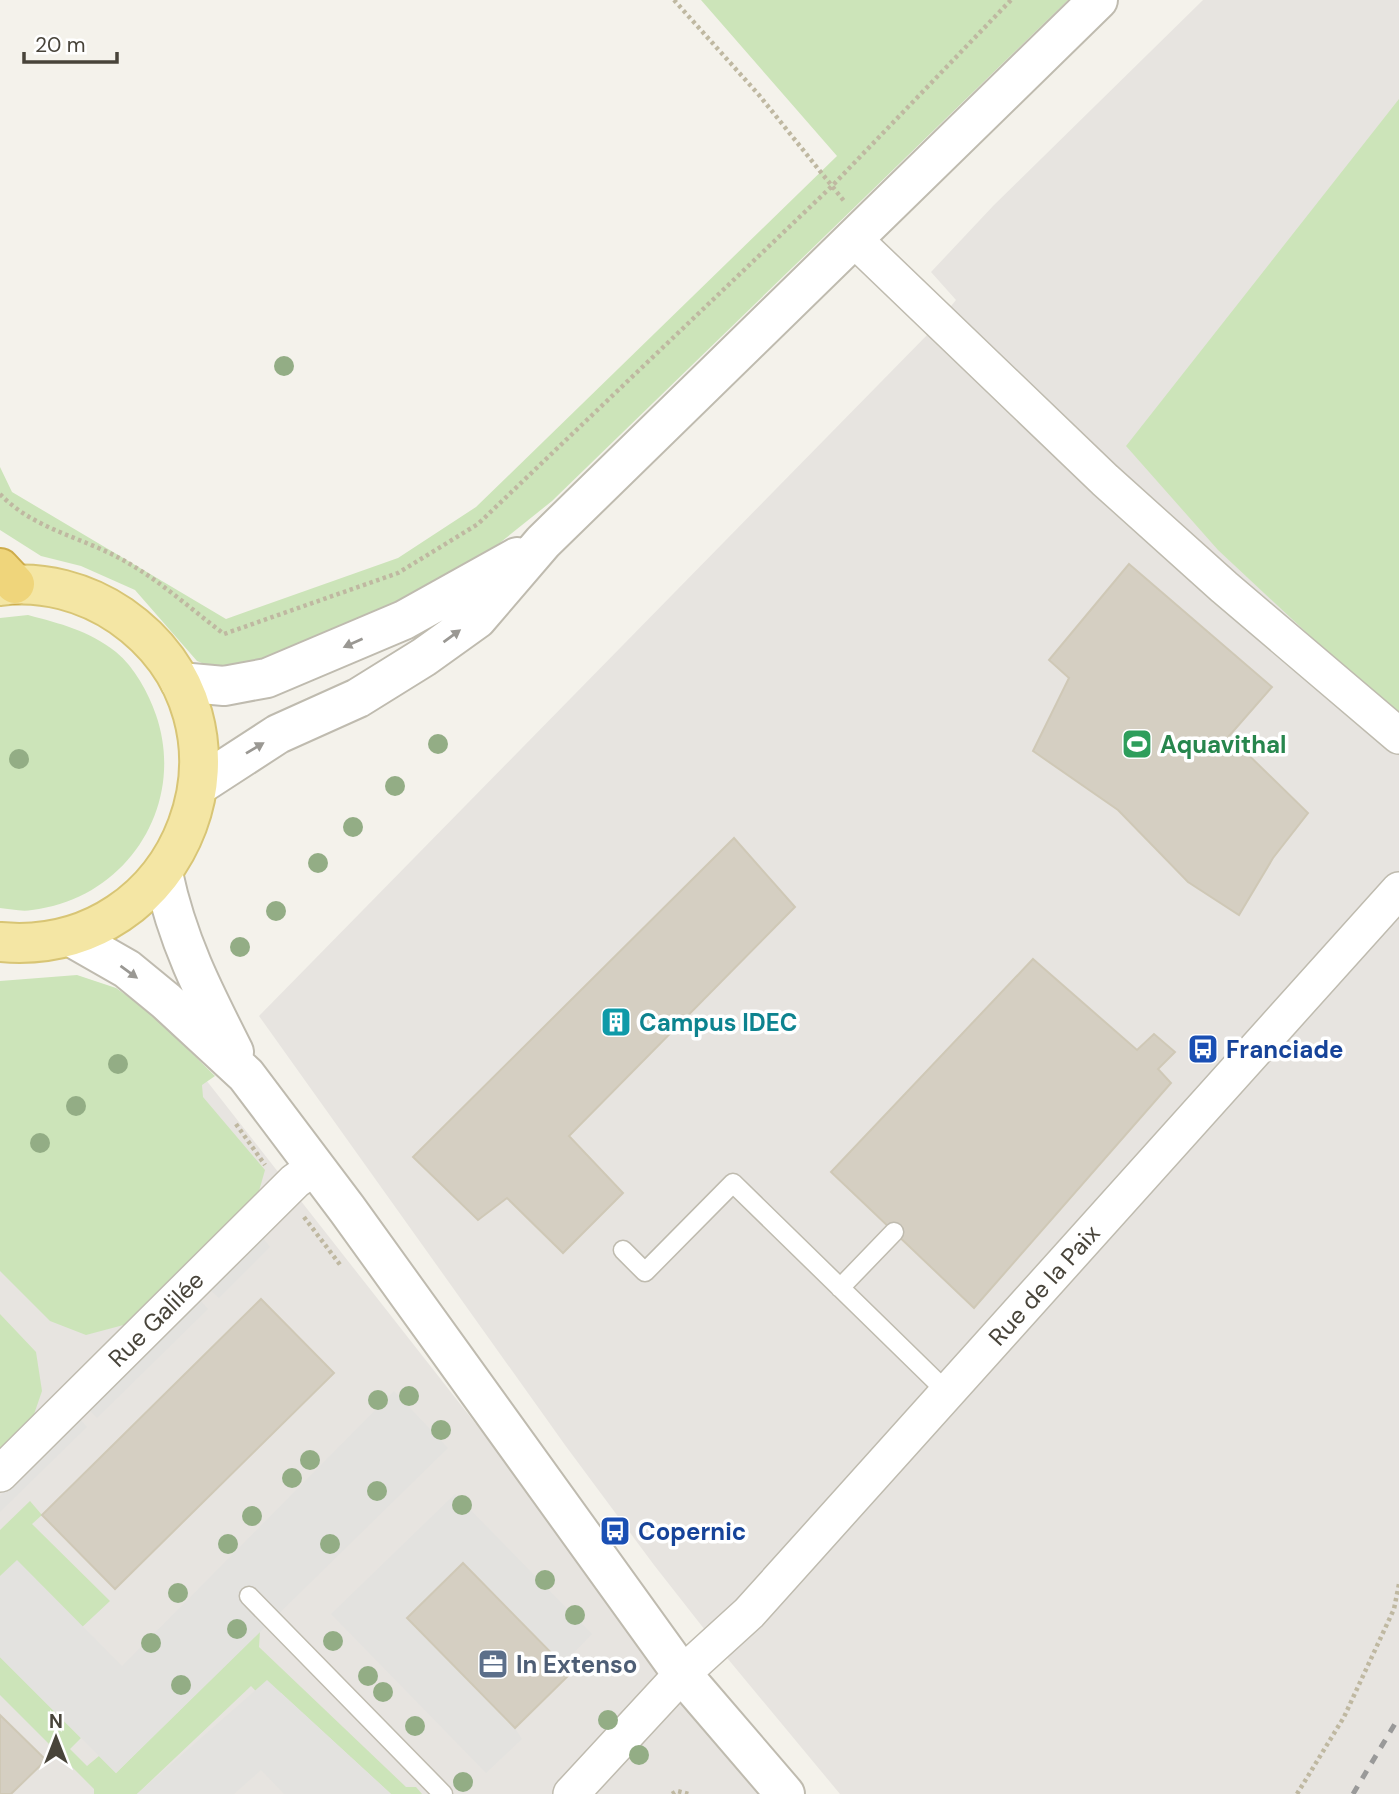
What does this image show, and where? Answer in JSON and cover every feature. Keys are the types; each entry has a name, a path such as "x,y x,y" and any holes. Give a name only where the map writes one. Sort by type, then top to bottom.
{"main road":[{"path":"0,942 26,944 71,937 106,922 137,900 163,873 187,832 198,786 200,759 190,706 180,682 150,641 111,609 89,598 65,590 5,579"}],"street":[{"path":"198,786 278,734 358,698 424,657 477,619 543,542 1098,0"},
{"path":"854,239 1105,480 1224,587 1399,736"},
{"path":"180,682 224,686 267,678 404,620 543,542"},
{"path":"163,873 176,924 193,971 246,1075 682,1674 785,1794"},
{"name":"Rue de la Paix","path":"571,1794 682,1674 749,1613 1399,890"},
{"path":"71,937 127,969 246,1075"},
{"name":"Rue Galilée","path":"0,1474 295,1181 315,1167"}],"lane":[{"path":"623,1250 645,1272 733,1183 947,1392"},
{"path":"840,1288 894,1232"},
{"path":"249,1596 443,1794"}],"path":[{"path":"674,0 759,95 844,200 854,239"},
{"path":"0,494 12,507 37,522 123,560 157,582 224,634 398,573 478,524 832,186 1011,0"},
{"path":"1297,1794 1344,1717 1394,1609 1399,1584"},
{"path":"672,1794 677,1791 689,1794"}],"shaded area":[{"path":"1203,0 1399,0 1399,1794 840,1794 654,1565 565,1445 259,1016 930,332 956,300 931,272 994,205"},
{"path":"199,1071 766,1794 0,1794 0,1264"},
{"path":"263,1238 270,1247 219,1298 210,1290"},
{"path":"200,1300 208,1309 97,1418 88,1409"},
{"path":"394,1391 448,1448 116,1773 0,1657 0,1576 17,1560 122,1666"},
{"path":"79,1418 87,1427 0,1512 0,1496"},
{"path":"455,1494 592,1634 563,1664 463,1563 407,1618 515,1728 522,1739 486,1773 331,1614"},
{"path":"267,1680 391,1794 284,1794 261,1770 234,1794 137,1794"}],"green space":[{"path":"701,0 1068,0 552,501 476,562 410,604 234,676 197,661 135,590 81,566 41,556 0,530 0,467 12,492 226,619 398,558 476,507 837,156"},
{"path":"1399,99 1399,719 1218,550 1126,446"},
{"path":"28,615 52,621 95,638 106,644 129,665 145,689 156,715 163,749 163,782 155,813 141,842 121,867 96,888 66,902 24,911 0,908 0,618"},
{"path":"77,975 116,988 150,1012 215,1076 202,1085 203,1097 265,1170 259,1191 251,1205 131,1323 86,1335 50,1321 0,1271 0,981"},
{"path":"0,1314 36,1352 42,1391 30,1426 0,1455"},
{"path":"30,1501 42,1515 32,1524 110,1601 79,1630 0,1580 0,1530"},
{"path":"260,1631 259,1647 406,1787 416,1787 422,1794 391,1794 281,1693 269,1705 251,1686 137,1794 94,1794 94,1789 0,1695 0,1657 81,1738 70,1749 87,1766 99,1756 116,1773"}],"building":[{"name":"Aquavithal","path":"1129,564 1272,687 1229,736 1308,813 1273,858 1239,915 1188,882 1118,810 1033,751 1069,678 1049,660"},
{"name":"Campus IDEC","path":"734,838 795,907 569,1136 623,1193 563,1253 507,1198 478,1220 413,1157"},
{"path":"1033,959 1137,1050 1154,1034 1175,1052 1158,1069 1171,1083 974,1308 831,1172"},
{"path":"261,1299 334,1373 115,1589 42,1515"},
{"path":"463,1563 571,1673 515,1728 407,1618"},
{"path":"0,1715 46,1760 11,1794 0,1794"}],"railway":[{"path":"1353,1794 1399,1717"}],"place":[{"name":"Aquavithal","path":"1137,744"},
{"name":"Campus IDEC","path":"616,1022"},
{"name":"Franciade","path":"1203,1049"},
{"name":"Copernic","path":"615,1531"},
{"name":"In Extenso","path":"493,1664"}]}
